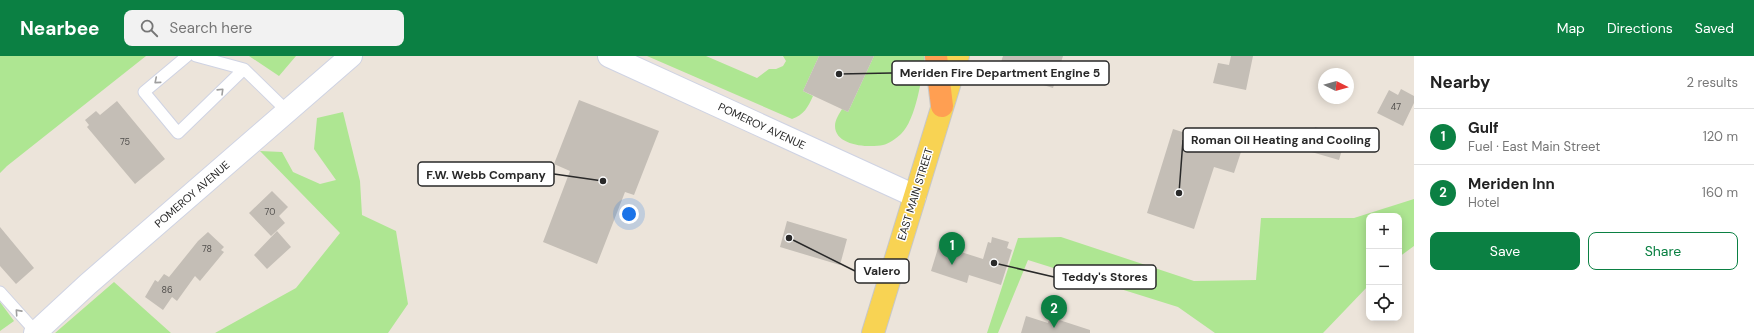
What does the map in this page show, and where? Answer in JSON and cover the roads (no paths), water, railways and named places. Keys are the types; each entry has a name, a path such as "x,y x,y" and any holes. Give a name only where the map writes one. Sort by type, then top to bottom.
{"highway":[{"path":"936,56 942,106"}],"main road":[{"name":"POMEROY AVENUE","path":"35,332 88,284 351,56"},
{"name":"POMEROY AVENUE","path":"609,56 915,196"},
{"name":"EAST MAIN STREET","path":"873,333 958,56"}],"lane":[{"path":"187,56 144,92 178,133 244,69"},
{"path":"196,56 244,69 287,111"},
{"path":"0,292 35,332"}],"place":[{"name":"Meriden Fire Department Engine 5","path":"839,74"},
{"name":"F.W. Webb Company","path":"603,181"},
{"name":"Roman Oil Heating and Cooling","path":"1179,193"},
{"name":"Valero","path":"789,238"},
{"name":"Teddy's Stores","path":"994,263"},
{"name":"Gulf","path":"952,265"},
{"name":"Meriden Inn","path":"1054,328"}]}
